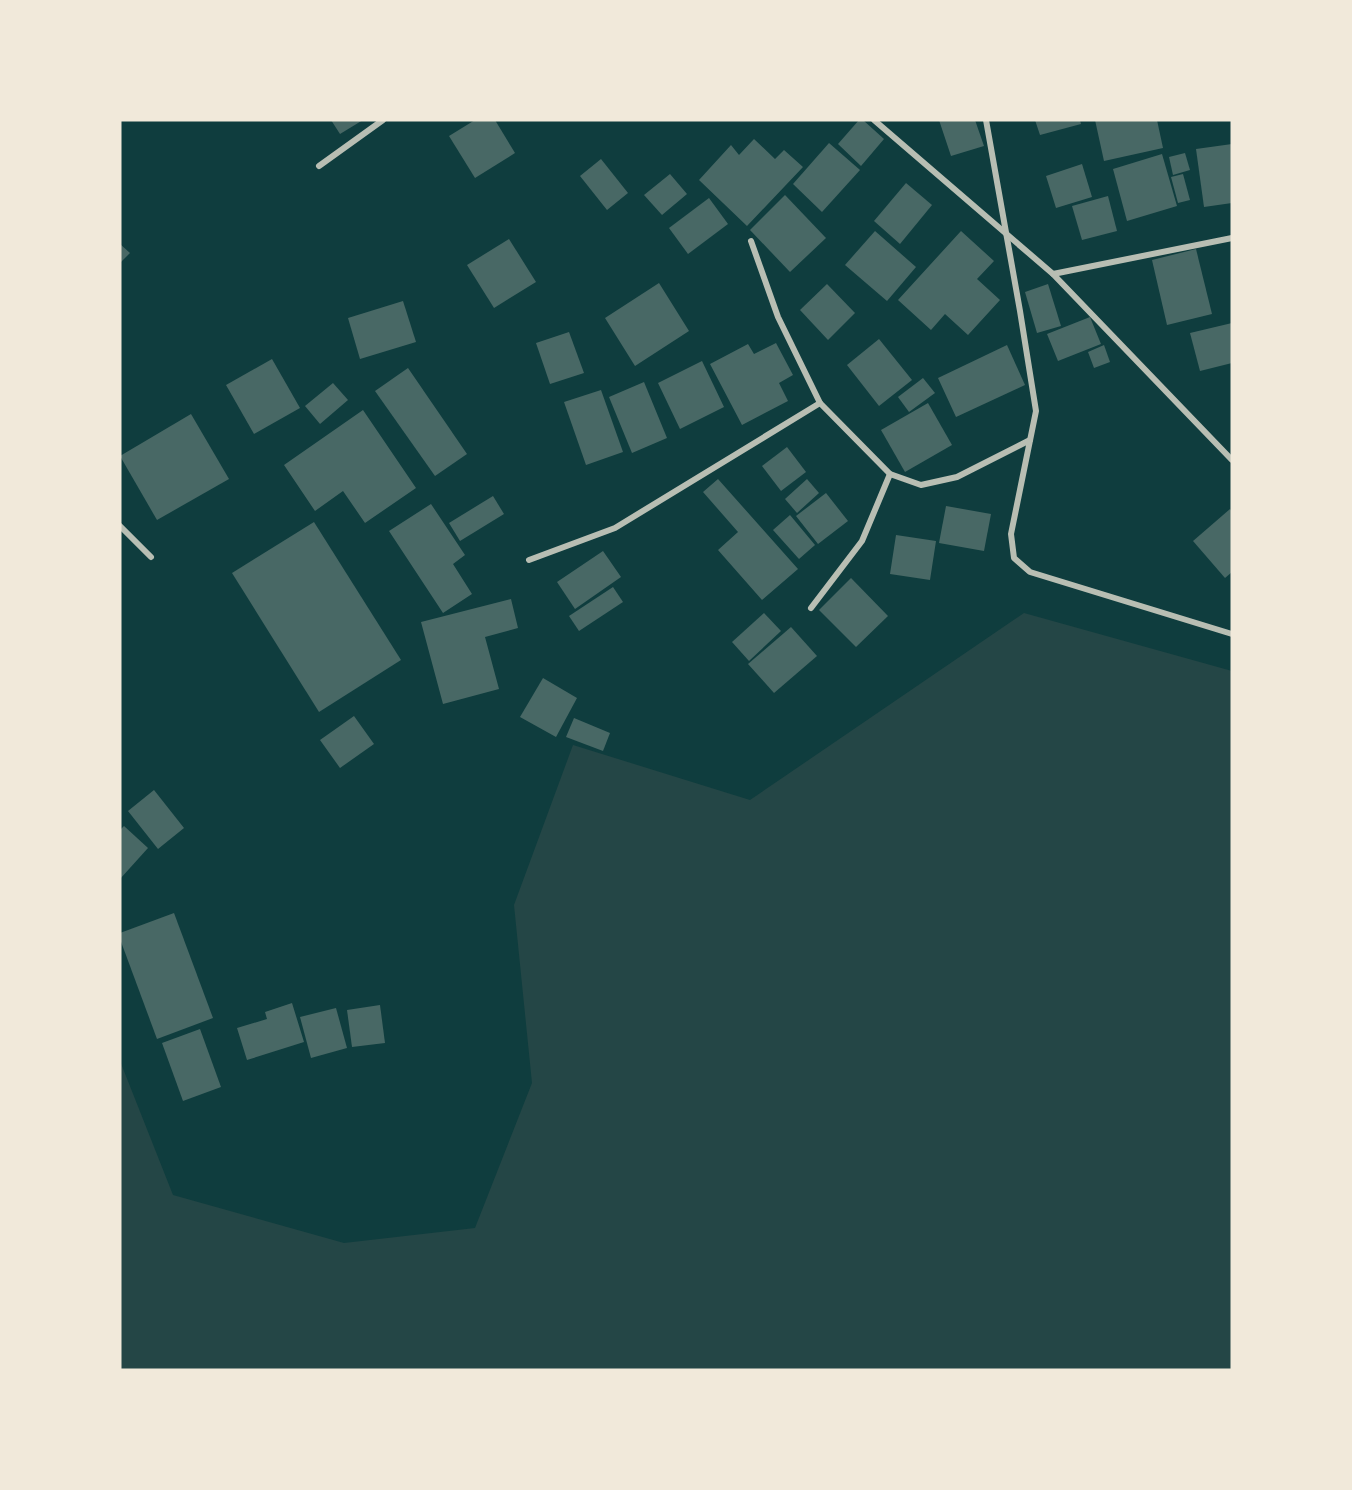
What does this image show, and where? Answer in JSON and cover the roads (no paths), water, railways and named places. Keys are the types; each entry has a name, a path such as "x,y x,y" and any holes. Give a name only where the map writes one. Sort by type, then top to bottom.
{"street":[{"path":"319,166 383,120"},
{"path":"874,120 1053,274 1232,460"},
{"path":"986,120 1036,411 1011,534 1014,558 1030,572 1232,634"},
{"path":"1053,274 1232,238"},
{"path":"751,241 778,317 820,403 890,474 921,485 957,477 1030,440"},
{"path":"529,560 615,528 820,403"},
{"path":"811,608 862,541 890,474"},
{"path":"120,526 151,557"}]}
